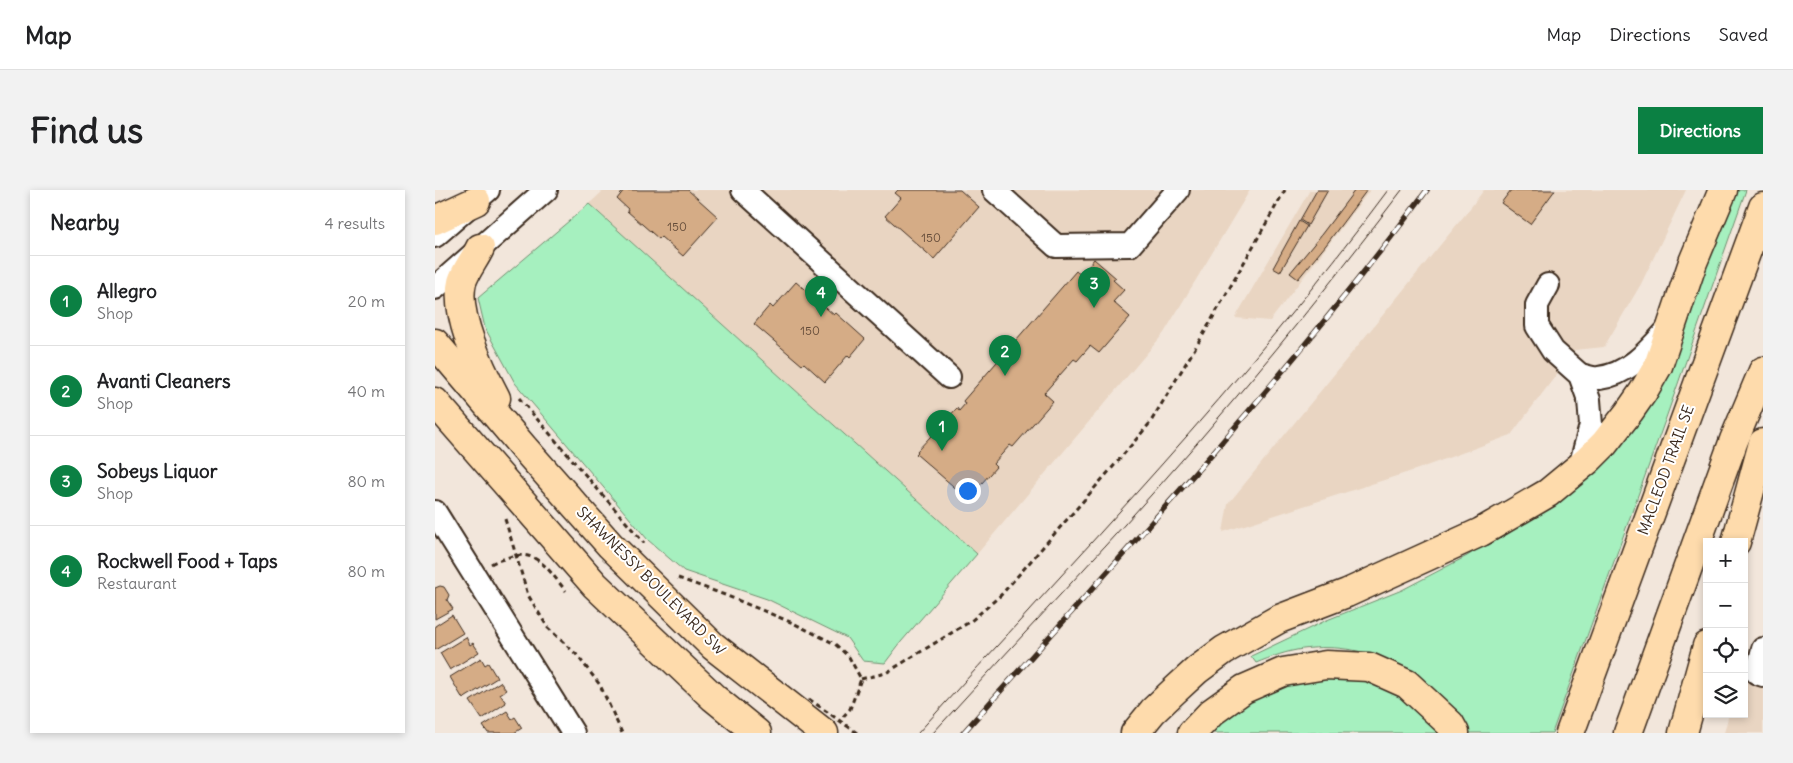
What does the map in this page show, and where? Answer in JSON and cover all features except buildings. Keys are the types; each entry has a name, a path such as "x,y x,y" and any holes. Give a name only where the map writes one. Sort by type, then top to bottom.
{"main road":[{"path":"1135,733 1153,711 1173,692 1197,670 1224,650 1279,619 1347,593 1481,532 1548,493 1580,467 1604,444 1643,392 1658,366 1693,262 1723,190"},
{"path":"435,220 482,195"},
{"name":"MACLEOD TRAIL SE","path":"1570,733 1763,207"},
{"path":"480,248 462,281 461,310 481,369 524,448"},
{"name":"SHAWNESSY BOULEVARD SW","path":"435,343 610,545 713,646 803,702 829,730"},
{"path":"1628,733 1734,440 1763,371"},
{"path":"435,402 595,585 714,698 757,733"},
{"path":"1737,538 1763,443"},
{"path":"1683,733 1703,660"},
{"path":"1192,733 1212,712 1244,689 1283,672 1326,665 1369,667 1407,684 1451,724 1455,733"}],"street":[{"path":"435,288 546,190"},
{"path":"743,190 949,377"},
{"path":"995,190 1056,246 1130,244 1178,190"},
{"path":"435,236 482,195"},
{"path":"1548,285 1537,305 1537,326 1553,352 1580,374 1598,378 1619,372 1641,358 1670,327"},
{"path":"1580,374 1589,400 1591,425 1580,467"},
{"path":"435,512 573,733"},
{"path":"1760,674 1763,648"}],"path":[{"path":"861,679 886,673 979,614 1001,595 1118,461 1150,424 1164,402 1285,190"},
{"path":"517,396 645,545"},
{"path":"500,513 505,520 528,595 548,628 576,654 600,685 622,733"},
{"path":"474,575 495,562 515,555 531,555 544,566 566,591"},
{"path":"672,571 685,584"},
{"path":"678,578 776,616 835,644 849,657 861,679 850,709 829,730"},
{"path":"803,702 857,733"}],"shaded area":[{"path":"604,190 1250,190 1164,333 977,554 589,204"},
{"path":"1310,190 1370,190 1270,321 1235,318"},
{"path":"1484,190 1686,190 1641,284 1604,347 1575,350 1511,435 1415,470 1223,532 1228,504"},
{"path":"1748,651 1763,656 1763,733 1724,733 1728,718 1748,718"}],"green space":[{"path":"1732,190 1746,190 1552,733 1467,733 1454,712 1438,694 1419,678 1399,666 1376,656 1353,650 1303,649 1273,656 1256,663 1251,656 1327,620 1402,590 1467,556 1529,516 1611,445"},
{"path":"589,204 977,554 885,663 863,661 847,638 767,599 684,571 648,540 515,383 485,328 478,298"},
{"path":"1364,675 1406,696 1443,733 1198,733 1271,681"}],"tram line":[{"path":"918,733 1219,400 1277,331 1388,190"},
{"path":"933,733 1122,528 1196,444 1340,271 1402,190"}],"railway":[{"path":"963,733 1259,399 1373,261 1427,190"}],"place":[{"name":"Sobeys Liquor","path":"1094,308"},
{"name":"Rockwell Food + Taps","path":"821,317"},
{"name":"Avanti Cleaners","path":"1005,376"},
{"name":"Allegro","path":"942,451"}]}
